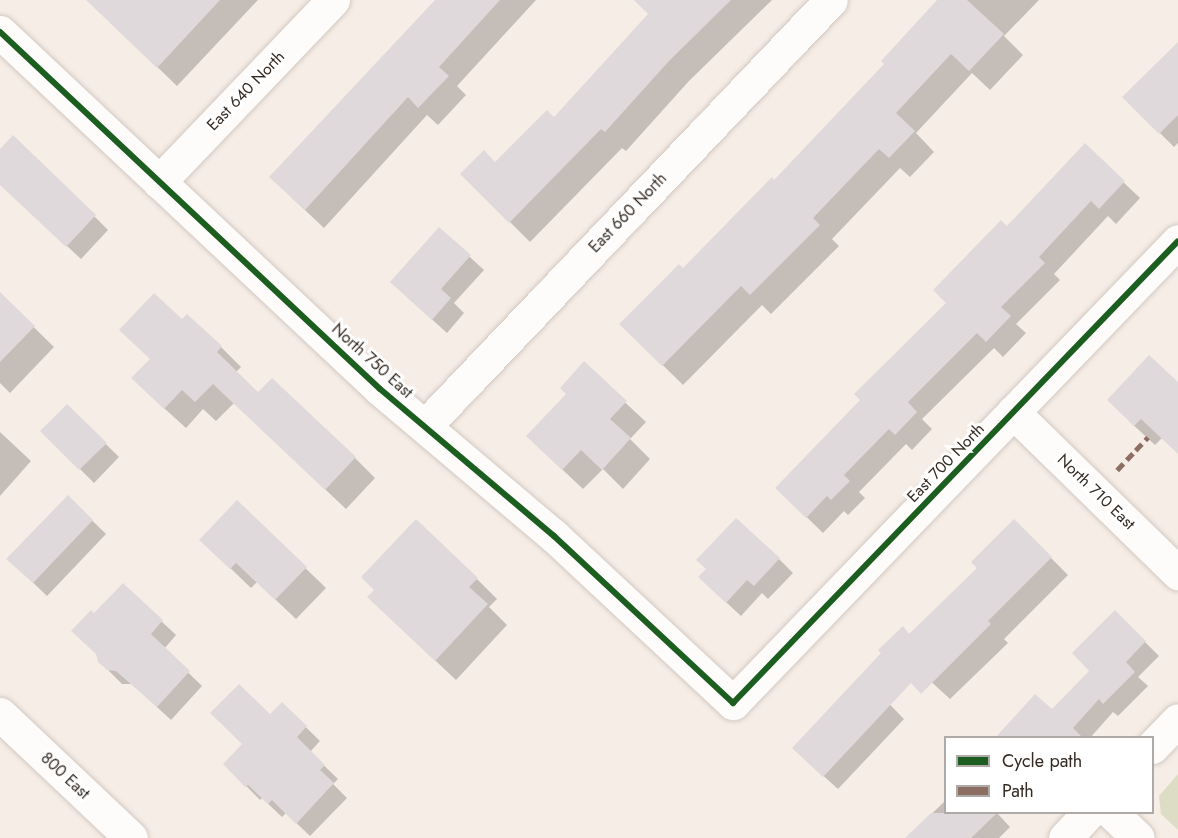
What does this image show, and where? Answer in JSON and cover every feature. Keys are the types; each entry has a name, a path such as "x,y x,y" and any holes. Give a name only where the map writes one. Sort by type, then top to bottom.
{"street":[{"name":"East 640 North","path":"159,182 333,0"},
{"name":"East 660 North","path":"425,426 831,0"},
{"name":"North 750 East","path":"0,32 380,389 554,536 733,703"},
{"name":"East 700 North","path":"733,703 1178,241"},
{"name":"North 710 East","path":"1013,412 1178,573"},
{"name":"800 East","path":"0,714 131,838"},
{"path":"1154,745 1178,720"},
{"path":"1065,838 1088,814"},
{"path":"1112,814 1138,838"}],"green space":[{"path":"1178,774 1178,830 1161,814 1159,796"}],"building":[{"path":"86,0 220,0 157,68"},
{"path":"435,0 500,0 439,67 449,76 418,108 408,97 305,210 269,177"},
{"path":"634,0 731,0 669,61 605,132 601,129 509,223 460,174 484,150 495,162 547,110 554,117 648,14"},
{"path":"937,0 967,0 1004,34 969,71 951,54 896,113 915,131 889,158 879,149 813,218 820,225 750,295 741,286 662,366 619,324 679,264 683,268 772,177 774,180 884,64 881,61"},
{"path":"1178,42 1178,115 1159,134 1122,97"},
{"path":"13,135 96,215 66,247 0,185 0,149"},
{"path":"1085,143 1125,181 1099,209 1091,201 1039,257 1045,263 1001,307 1011,316 986,342 977,333 908,402 917,412 895,435 889,429 844,475 850,481 831,500 827,496 806,518 775,488 860,400 854,394 946,303 933,290 1001,220 1007,226"},
{"path":"439,227 471,255 441,289 451,298 432,320 390,282"},
{"path":"0,292 35,326 0,362"},
{"path":"154,293 182,319 187,314 222,346 217,352 258,392 272,378 356,457 325,490 213,384 195,402 182,390 164,409 131,378 150,359 119,330"},
{"path":"1149,355 1178,382 1178,454 1141,419 1134,426 1107,400"},
{"path":"584,361 627,401 610,419 631,438 602,470 581,450 562,470 526,436 566,394 560,388"},
{"path":"67,404 107,443 79,470 40,431"},
{"path":"68,495 93,520 33,583 6,559"},
{"path":"237,500 307,567 275,600 236,563 230,569 199,540"},
{"path":"736,518 780,558 754,586 747,580 726,603 698,577 706,569 696,560"},
{"path":"416,519 478,578 469,587 488,604 435,661 367,597 374,590 361,577"},
{"path":"1014,519 1052,557 988,621 991,624 921,694 911,683 823,777 792,748 881,653 878,650 903,626 909,634 977,568 971,562"},
{"path":"123,583 163,620 151,634 190,671 157,707 116,671 107,670 98,662 96,654 71,631 91,610 94,613"},
{"path":"1115,610 1146,641 1126,662 1135,672 1103,704 1099,699 1073,728 1081,736 997,736 1035,694 1052,709 1089,671 1072,653"},
{"path":"239,684 270,714 282,702 307,726 297,737 325,765 320,770 334,783 296,824 272,800 268,804 248,785 245,787 223,764 242,744 210,713"},
{"path":"931,813 996,814 971,838 905,838"}],"marked path":[{"path":"1117,470 1148,437"}],"cycle path":[{"path":"0,32 380,389 554,536 733,703 1178,241"}]}
